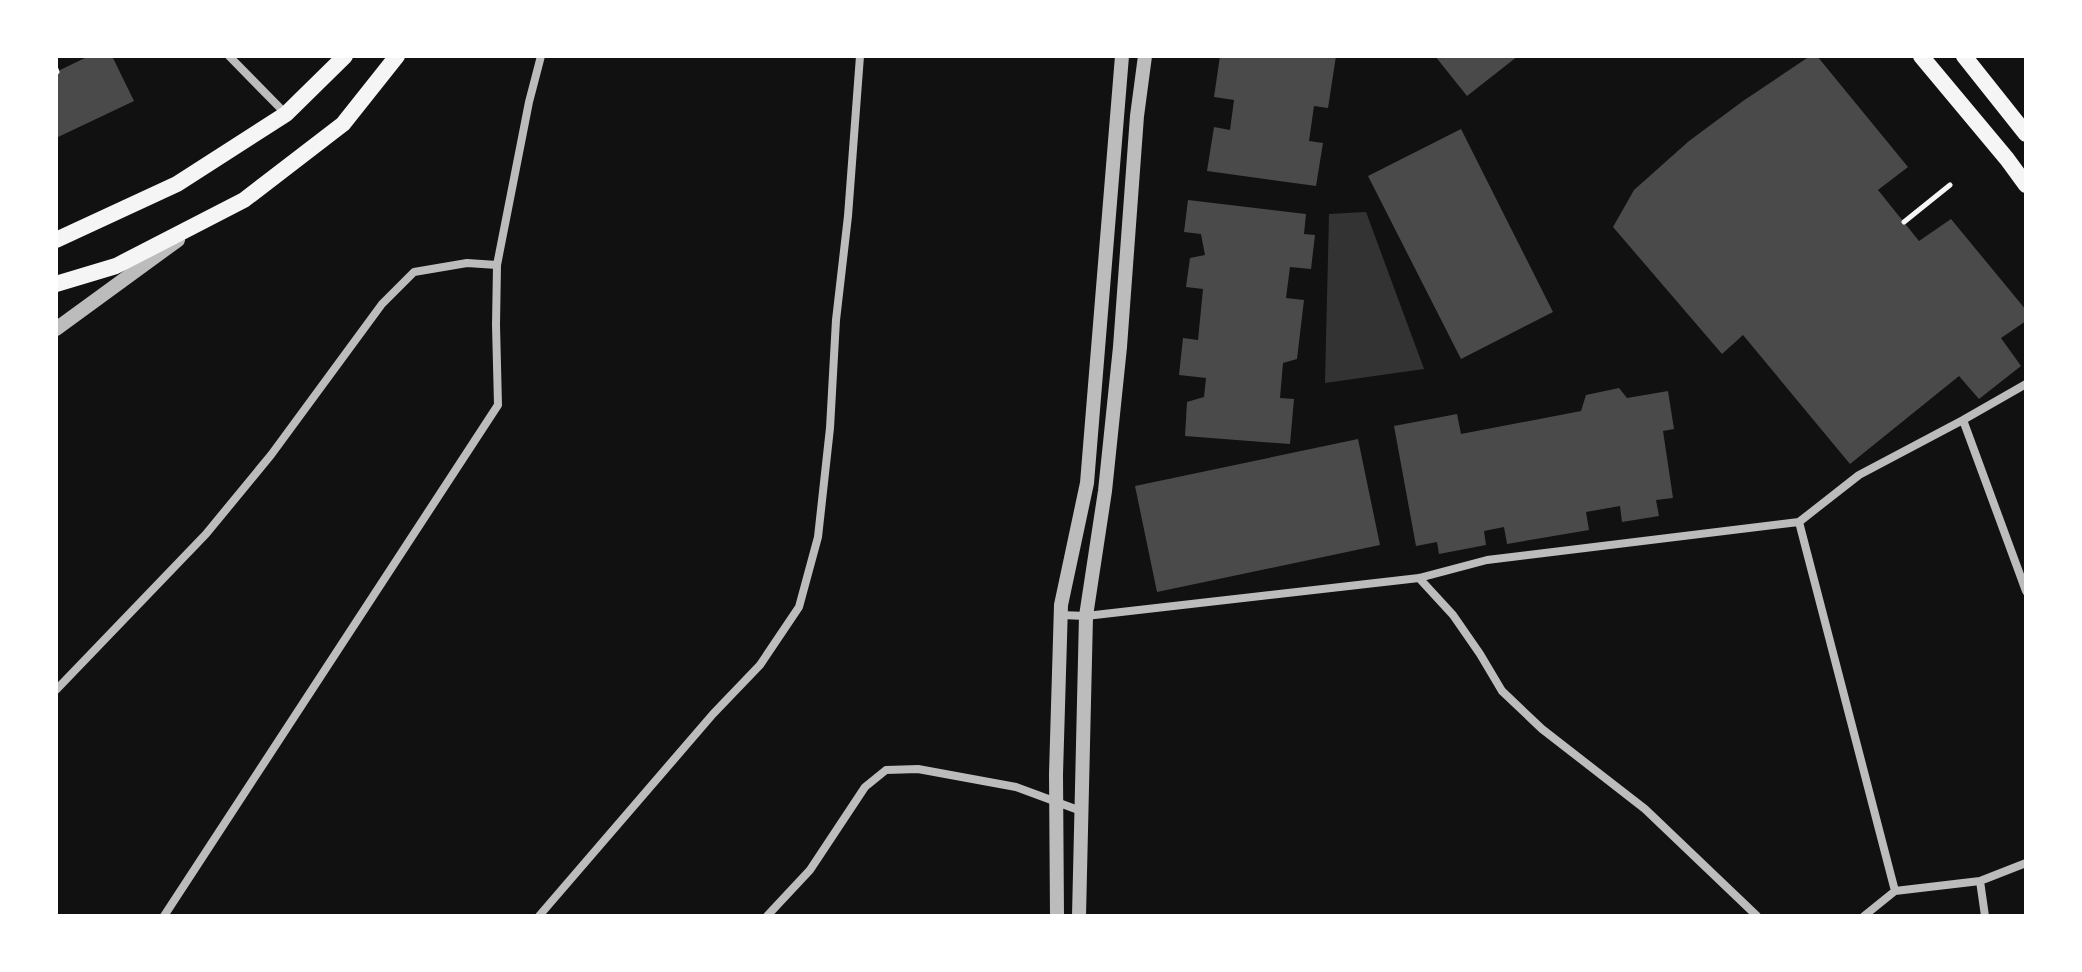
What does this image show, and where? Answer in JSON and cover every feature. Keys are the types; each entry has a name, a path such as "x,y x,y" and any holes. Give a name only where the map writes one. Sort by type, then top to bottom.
{"main road":[{"path":"56,240 177,184 286,114 345,56"},
{"path":"56,284 116,266 244,200 343,124 397,56"},
{"path":"1921,56 2026,185"},
{"path":"1964,56 2026,134"}],"street":[{"path":"229,56 286,114"},
{"path":"164,916 498,405 497,265 541,56"},
{"path":"539,916 713,714 760,665 799,607 818,537 830,428 836,320 848,216 860,56"},
{"path":"1057,916 1061,605 1087,483 1122,56"},
{"path":"1079,916 1086,616 1116,390 1137,116 1145,56"},
{"path":"56,329 204,221"},
{"path":"56,690 206,534 271,455 382,304 414,272 467,263 497,265"},
{"path":"1061,615 1086,616 1419,578 1487,560 1799,522 1859,475 2026,384"},
{"path":"1963,420 2026,591"},
{"path":"1799,522 1895,891"},
{"path":"1419,578 1453,615 1502,691 1542,729 1645,809 1757,916"},
{"path":"767,916 810,870 865,787 886,770 918,769 1016,787 1081,811"},
{"path":"1864,916 1895,891 1980,881 2026,863"},
{"path":"1980,881 1985,916"}],"path":[{"path":"1904,222 1950,185"}],"shaded area":[{"path":"1366,212 1424,369 1325,383 1329,214"}],"building":[{"path":"89,56 112,56 134,101 56,138 56,72"},
{"path":"1220,56 1336,56 1328,108 1314,106 1309,141 1323,143 1316,186 1207,171 1214,127 1230,130 1234,100 1214,97"},
{"path":"1435,56 1518,56 1467,96"},
{"path":"1810,56 1817,56 1908,167 1878,190 1919,241 1951,219 2026,310 2026,321 2001,338 2021,366 1979,399 1959,376 1850,464 1743,335 1722,354 1613,227 1634,190 1689,141"},
{"path":"1461,129 1553,312 1461,359 1368,176"},
{"path":"1188,200 1306,214 1304,234 1315,235 1311,269 1290,267 1286,298 1304,300 1297,359 1283,363 1280,398 1294,399 1290,444 1185,436 1187,402 1204,397 1206,378 1179,375 1183,338 1198,340 1203,289 1186,287 1190,258 1205,255 1201,234 1184,232"},
{"path":"1619,388 1627,398 1668,391 1674,429 1663,431 1673,498 1656,500 1659,516 1622,522 1620,506 1586,512 1589,530 1507,544 1504,527 1484,531 1486,545 1439,554 1437,542 1416,546 1394,426 1457,414 1461,434 1581,411 1586,395"},
{"path":"1358,439 1380,545 1157,592 1135,486"}]}
